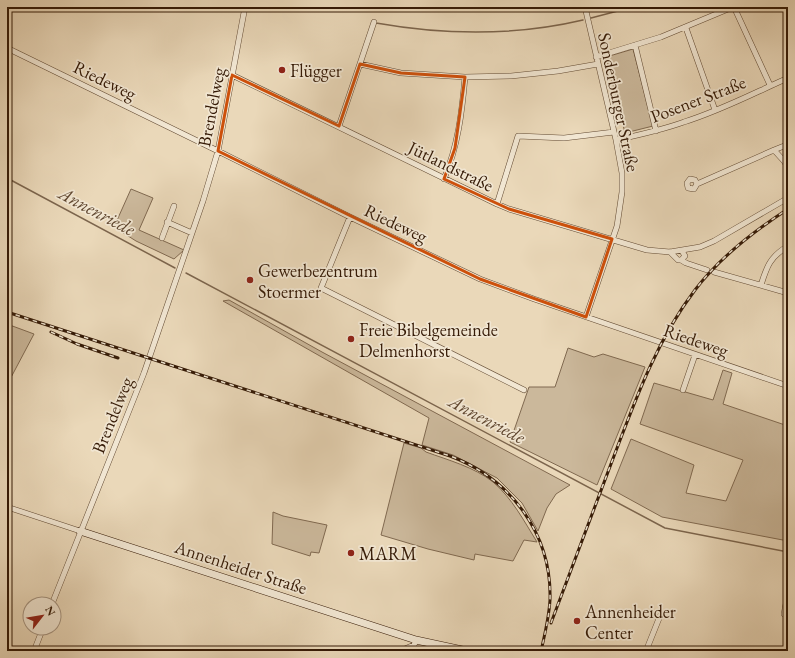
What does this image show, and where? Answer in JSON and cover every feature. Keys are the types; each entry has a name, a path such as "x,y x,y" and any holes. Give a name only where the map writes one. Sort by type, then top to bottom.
{"street":[{"name":"Brendelweg","path":"55,596 144,373 192,233 218,151 245,7"},
{"name":"Sonderburger Straße","path":"585,7 616,140 622,173 622,192 617,226 586,317"},
{"path":"596,57 686,28 734,7 770,85"},
{"path":"339,126 374,22"},
{"path":"686,28 715,110"},
{"path":"635,45 656,131"},
{"name":"Riedeweg","path":"7,48 350,217 480,279 788,386"},
{"path":"360,64 401,73 465,77 511,76 558,71 598,64"},
{"name":"Jütlandstraße","path":"232,75 497,204 647,250 670,252 700,247 714,241 788,198"},
{"path":"444,179 455,148 463,106 465,77"},
{"name":"Posener Straße","path":"616,140 656,131 685,122 788,78"},
{"path":"497,204 518,136 564,138 614,132"},
{"path":"697,184 774,150 784,146 788,147"},
{"path":"774,150 788,167"},
{"path":"784,161 788,153"},
{"path":"162,238 174,206"},
{"path":"350,217 321,288 524,390"},
{"path":"168,222 192,233"},
{"path":"761,285 772,258 788,246"},
{"path":"681,260 685,256 682,251"},
{"path":"670,252 678,260 707,270"},
{"path":"714,272 788,293"},
{"path":"683,390 695,354"},
{"name":"Annenheider Straße","path":"7,508 416,640 450,650 467,651"},
{"path":"788,593 784,614 788,615"},
{"path":"646,651 660,616"},
{"path":"34,651 40,636"},
{"path":"400,651 414,645 416,640"}],"highlighted area":[{"path":"360,64 401,73 465,77 455,148 444,179 509,209 612,239 586,317 480,279 218,151 232,75 339,126"}],"shaded area":[{"path":"633,49 653,126 625,133 606,57"},
{"path":"131,189 153,198 139,230 184,250 174,259 136,241 114,227"},
{"path":"229,300 322,352 570,485 556,494 547,508 538,531 522,503 497,478 453,455 422,445 429,418 223,301"},
{"path":"7,324 34,334 7,385"},
{"path":"568,348 594,357 603,354 645,367 597,485 510,442 529,387 555,387"},
{"path":"723,370 732,373 723,404 788,426 788,541 662,517 611,489 631,439 694,465 686,493 726,501 743,460 640,424 654,383 713,400"},
{"path":"404,443 421,448 426,452 469,468 493,482 512,502 537,542 524,540 513,561 475,554 474,560 428,549 381,535"},
{"path":"273,512 283,516 327,525 319,553 311,552 310,556 272,544"}],"waterway":[{"path":"591,18 633,7"},
{"path":"376,23 427,30 480,32 532,29 583,20"},
{"name":"Annenriede","path":"7,178 175,268"},
{"name":"Annenriede","path":"186,273 665,528 788,552"}],"railway":[{"path":"551,623 639,391 669,329 695,290 715,267 738,245 788,209"},
{"path":"7,312 450,456 472,466 492,479 509,494 524,512 535,531 544,553 549,576 550,600 548,619 541,651"},
{"path":"51,332 77,344 118,358"}],"place":[{"name":"Flügger","path":"282,70"},
{"name":"Gewerbezentrum Stoermer","path":"250,280"},
{"name":"Freie Bibelgemeinde Delmenhorst","path":"351,339"},
{"name":"MARM","path":"351,553"},
{"name":"Annenheider Center","path":"577,621"}]}
